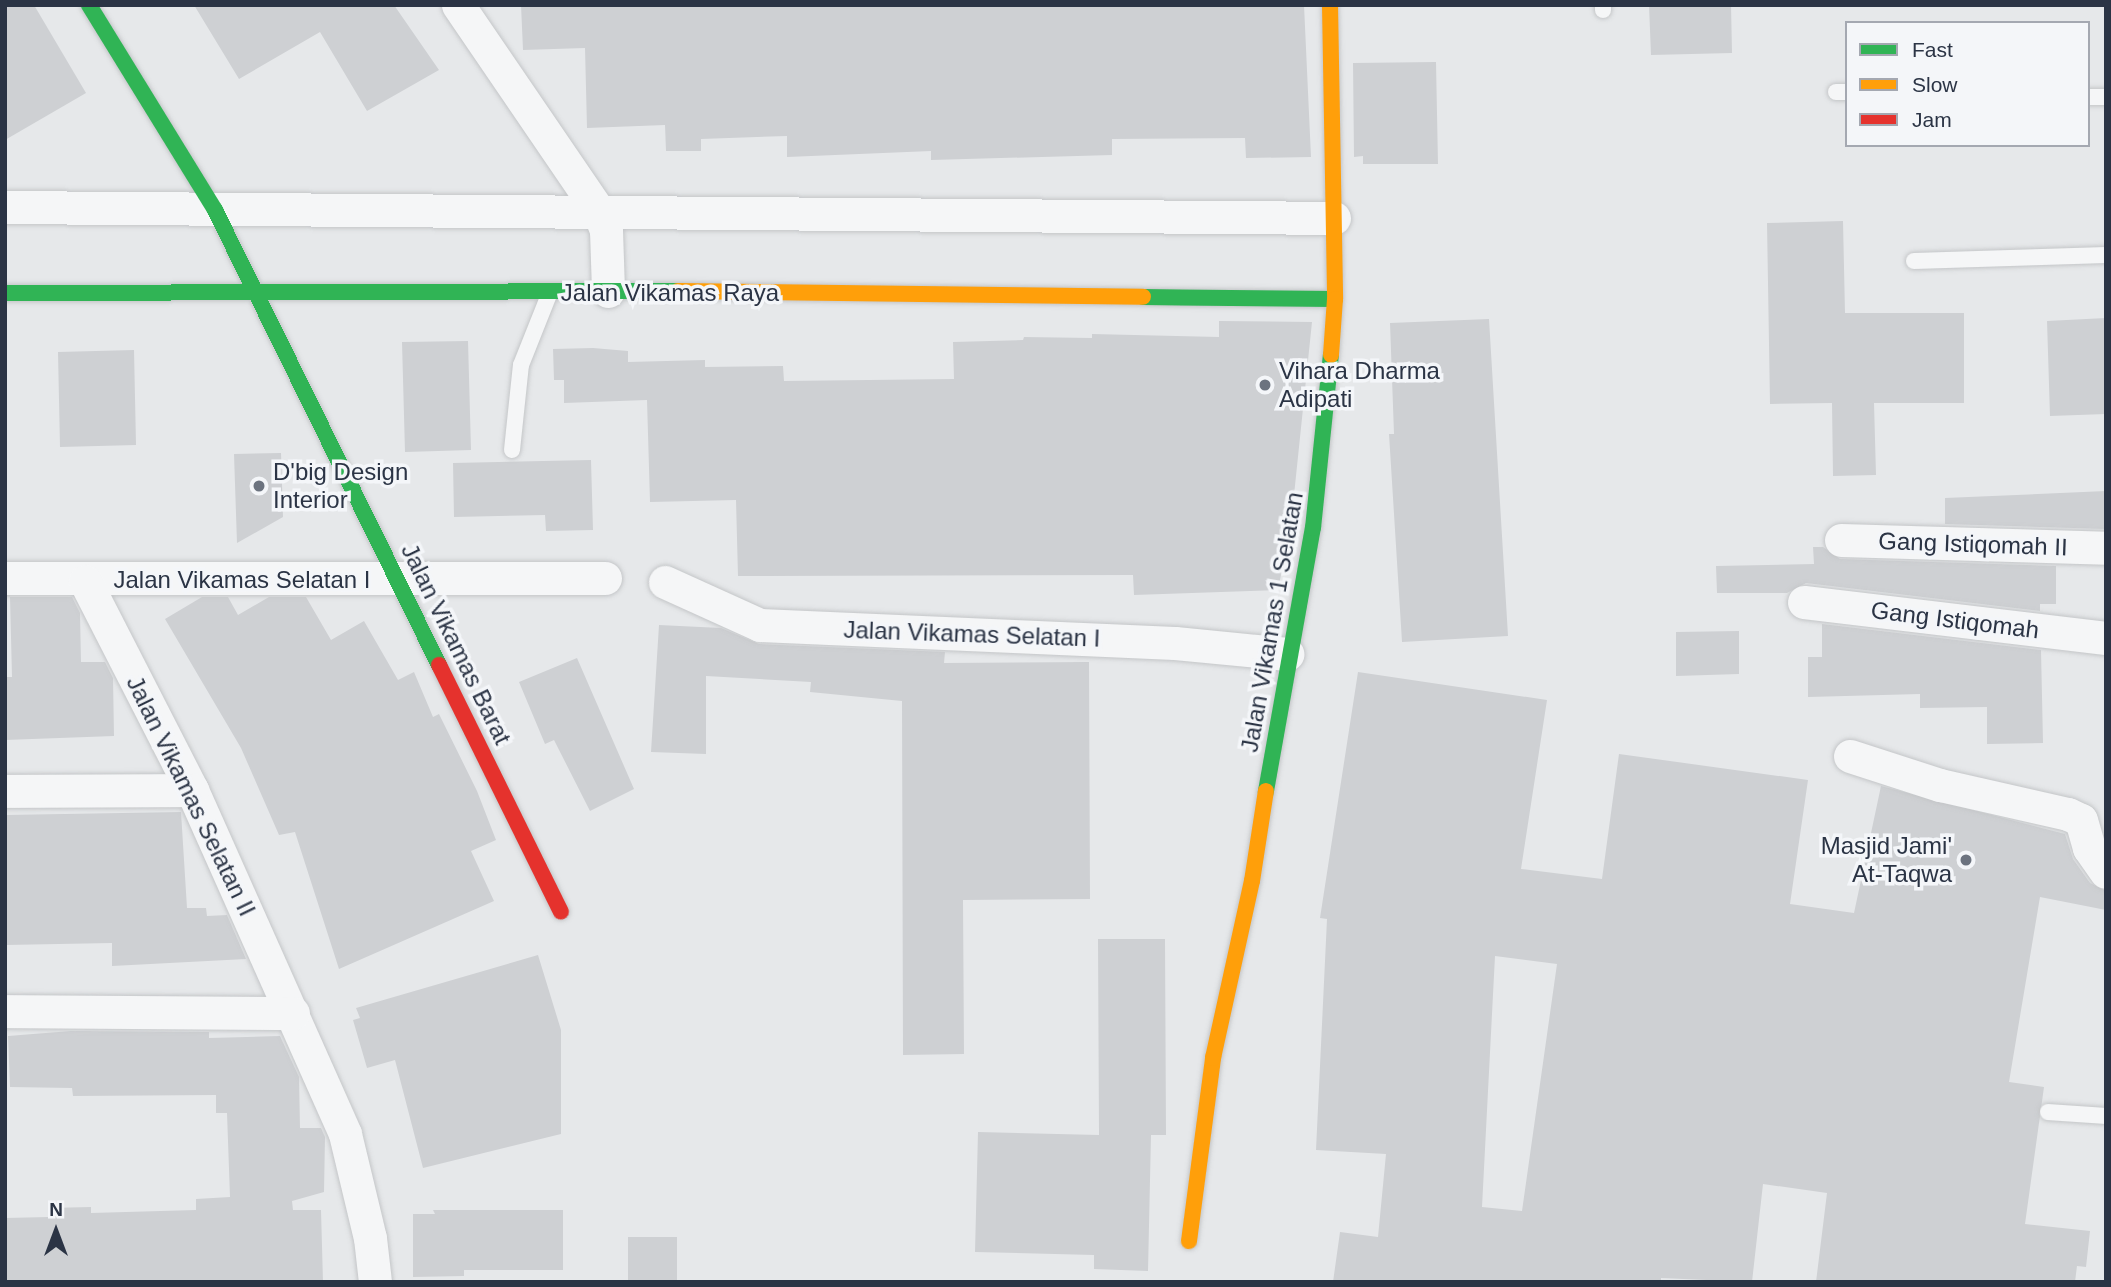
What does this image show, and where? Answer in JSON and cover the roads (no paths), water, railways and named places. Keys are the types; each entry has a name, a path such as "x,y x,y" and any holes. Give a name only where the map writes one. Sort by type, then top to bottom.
{"street":[{"name":"Jalan Vikamas Barat","path":"89,5 220,220 251,287 400,579 561,912"},
{"path":"458,5 603,221 608,283"},
{"name":"Jalan Vikamas 1 Selatan","path":"1189,1241 1213,1058 1252,881 1287,654 1313,528 1335,299 1330,5"},
{"path":"5,207 220,220 1335,228"},
{"name":"Jalan Vikamas Raya","path":"5,293 251,287 550,292 608,283 1335,299"},
{"name":"Gang Istiqomah II","path":"1840,540 2106,548"},
{"name":"Jalan Vikamas Selatan I","path":"5,578 85,581 605,578"},
{"name":"Jalan Vikamas Selatan II","path":"85,581 192,790 293,1013 355,1167 375,1282"},
{"name":"Jalan Vikamas Selatan I","path":"665,582 760,625 1175,643 1287,654"},
{"name":"Gang Istiqomah","path":"1804,602 2106,638"},
{"path":"1850,756 1940,785 2068,814 2081,820 2089,848 2106,872"},
{"path":"5,791 192,790"},
{"path":"5,1011 293,1013"}],"lane":[{"path":"1914,261 2106,255"},
{"path":"512,450 521,365 550,292"},
{"path":"2049,1112 2106,1116"}],"place":[{"name":"Vihara Dharma Adipati","path":"1265,385"},
{"name":"D'big Design Interior","path":"259,486"},
{"name":"Masjid Jami' At-Taqwa","path":"1966,860"}]}
